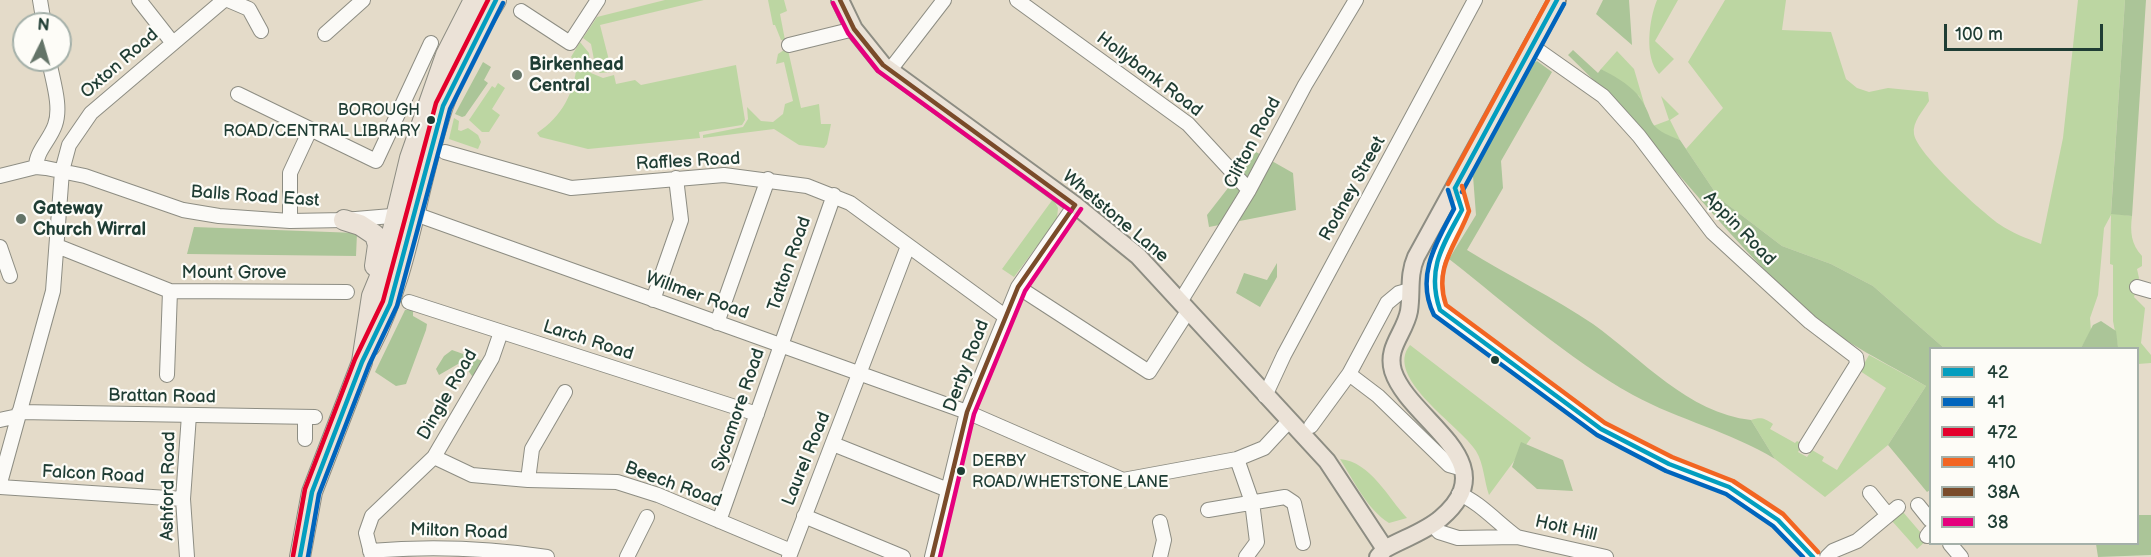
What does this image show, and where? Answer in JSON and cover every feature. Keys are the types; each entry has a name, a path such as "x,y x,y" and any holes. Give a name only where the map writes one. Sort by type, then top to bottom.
{"highway":[{"path":"300,557 312,492 362,362 390,304 406,214 410,158 429,98 446,55 474,0"},
{"path":"372,296 406,214 444,106 496,0"},
{"path":"344,220 360,225 375,235 378,245 362,362"}],"main road":[{"name":"Whetstone Lane","path":"840,0 854,29 890,70 1075,205 1138,256 1327,462 1384,554"},
{"path":"1384,554 1432,525 1449,510 1459,494 1463,469 1454,448 1412,402 1397,382 1392,368 1391,354 1406,323 1410,279 1416,257 1557,0"}],"street":[{"path":"139,0 172,42"},
{"name":"Oxton Road","path":"0,485 49,308 57,246 62,171 69,145 91,113 224,0"},
{"path":"228,0 249,9 261,31"},
{"path":"325,34 363,0"},
{"path":"525,19 570,43 598,0"},
{"path":"890,70 944,0"},
{"name":"Hollybank Road","path":"1017,0 1188,124 1249,190"},
{"name":"Clifton Road","path":"1018,287 1149,372 1305,85 1356,0"},
{"name":"Rodney Street","path":"1265,396 1474,0"},
{"path":"789,45 854,29"},
{"name":"Appin Road","path":"1532,46 1603,96 1639,135 1712,232 1810,322 1856,357 1857,364 1806,446"},
{"path":"238,94 376,161 428,49 412,47"},
{"path":"0,176 36,167 36,158 55,126 58,114 51,72"},
{"path":"290,221 290,173 310,130"},
{"name":"Raffles Road","path":"446,152 572,188 724,175 768,179 834,195 850,204 1006,317"},
{"name":"Balls Road East","path":"36,167 85,176 183,210 219,216 290,221 344,220 406,214"},
{"path":"653,300 681,220 676,178"},
{"path":"717,323 768,179"},
{"path":"1455,188 1462,210 1433,267 1433,295 1440,310 1600,429 1669,464 1729,487 1778,520 1813,557"},
{"name":"Tatton Road","path":"781,345 834,195"},
{"name":"Derby Road","path":"932,557 967,412 1018,287 1075,205"},
{"name":"Willmer Road","path":"406,214 967,412 1123,480 1237,459 1264,448 1289,422"},
{"name":"Mount Grove","path":"57,246 170,291 347,292"},
{"name":"Laurel Road","path":"790,554 861,374 908,246"},
{"path":"0,247 10,276"},
{"path":"2137,287 2151,291"},
{"path":"1311,426 1349,374 1388,303 1399,293 1410,290"},
{"path":"167,375 170,291"},
{"name":"Larch Road","path":"409,302 757,414"},
{"name":"Dingle Road","path":"371,554 366,534 372,516 434,457 492,358 501,332"},
{"name":"Sycamore Road","path":"718,521 781,345"},
{"path":"1349,374 1378,396 1449,465 1463,469"},
{"path":"528,480 532,449 565,392"},
{"name":"Brattan Road","path":"0,420 18,414 310,417 305,439"},
{"name":"Ashford Road","path":"187,557 183,499 189,415"},
{"path":"833,444 948,490"},
{"name":"Beech Road","path":"434,457 472,475 528,480 617,482 658,495 790,554"},
{"path":"1237,459 1252,502 1257,542 1246,557"},
{"name":"Falcon Road","path":"0,485 183,499"},
{"path":"1827,557 1833,551 1857,541 1892,510 1870,493"},
{"name":"Holt Hill","path":"1459,494 1469,498 1493,520 1517,537"},
{"path":"1208,510 1286,497 1294,503 1303,543"},
{"path":"1918,505 1929,519"},
{"path":"804,516 903,557"},
{"path":"627,557 647,517"},
{"path":"1160,522 1164,540 1160,557"},
{"name":"Holt Hill","path":"1432,525 1439,532 1458,538 1517,537 1606,557"},
{"path":"1952,545 1961,557"},
{"name":"Milton Road","path":"371,554 414,547 510,552 547,557"}],"green space":[{"path":"665,0 704,0 600,25 612,72 600,73 596,70 591,44 583,38 597,17"},
{"path":"768,0 784,0 787,11 780,14 785,40 781,40 773,25"},
{"path":"1603,0 1629,0 1632,45 1596,14"},
{"path":"1657,0 1678,0 1655,41 1674,59 1659,74 1651,58 1649,38"},
{"path":"1725,0 1786,0 1782,30 1831,32 1846,79 1857,88 1869,92 1888,88 1928,92 1929,101 1918,117 1914,130 1918,143 1926,155 1965,195 1999,224 2041,244 2063,138 2078,0 2125,0 2111,213 2132,216 2132,238 2142,256 2142,266 2137,269 2139,278 2134,297 2145,308 2141,343 2151,355 2151,363 2139,364 2139,347 2118,347 2113,321 2113,265 2110,264 2111,215 2104,228 2098,295 2090,318 2091,331 2082,347 1943,347 1873,286 1831,264 1782,246 1719,198 1686,149 1723,108 1688,62"},
{"path":"2125,0 2146,0 2132,216 2111,214"},
{"path":"580,42 589,53 591,73 603,78 614,75 616,84 635,80 641,85 736,65 745,120 742,125 699,132 700,138 588,149 540,137 537,133 560,112 570,94 577,63 571,57"},
{"path":"788,50 801,108 819,104 821,124 831,124 824,148 799,145 774,129 703,138 703,135 743,127 748,119 747,107 761,121 773,122 783,114 785,104 793,101 784,62 776,64 778,54"},
{"path":"1573,50 1598,73 1601,69 1633,90 1655,126 1680,140 1719,198 1782,246 1831,264 1873,286 1943,347 1929,347 1929,491 1927,492 1888,445 1926,386 1838,335 1778,284 1717,219 1630,119 1568,55"},
{"path":"1617,51 1634,69 1646,110 1639,96 1601,69"},
{"path":"1537,61 1552,72 1501,161 1503,188 1467,250 1593,324 1686,396 1728,415 1751,420 1775,459 1741,441 1668,412 1633,395 1585,365 1539,331 1449,259 1476,215 1473,176 1527,68"},
{"path":"483,62 491,67 484,80 488,83 465,116 455,114"},
{"path":"498,83 505,88 492,109 500,115 489,132 482,132 469,120 492,86 495,88"},
{"path":"1661,96 1679,114 1670,120 1680,140 1666,136 1653,126 1669,120"},
{"path":"454,118 459,121 458,130 468,128 478,135 481,142 478,149 449,139"},
{"path":"1256,152 1293,173 1296,210 1209,227 1207,215"},
{"path":"1053,199 1058,208 1057,219 1014,277 1002,269"},
{"path":"194,227 357,233 356,256 187,254"},
{"path":"1277,263 1277,277 1260,307 1236,293 1244,273 1267,280"},
{"path":"413,309 413,316 427,324 426,330 406,384 396,386 375,372 405,310"},
{"path":"2101,321 2116,331 2118,347 2082,347 2093,325"},
{"path":"1410,345 1531,438 1489,495 1481,461 1476,451 1427,401 1407,372 1404,358"},
{"path":"452,350 483,361 477,375 472,376 465,366 458,364 439,375 436,369 444,356"},
{"path":"1869,355 1926,386 1888,445 1825,497 1775,459 1751,420 1765,419 1773,424 1770,429 1795,443 1797,441 1803,444 1798,452 1807,457 1812,450 1824,457 1822,461 1837,470 1886,388 1860,371"},
{"path":"1521,442 1563,460 1573,491 1537,489 1512,467"},
{"path":"1340,459 1361,467 1370,474 1407,518 1389,523 1381,517 1362,494"},
{"path":"1903,512 1927,540 1917,549 1892,521"},
{"path":"2139,515 2151,515 2151,555 2098,557 2096,545 2139,545"}],"transit line":[{"name":"472","path":"293,556 305,489 355,359 383,301 436,103 488,0"},
{"name":"42","path":"300,557 312,492 362,362 390,304 443,106 496,0"},
{"name":"38A","path":"840,0 854,29 883,65 1075,205"},
{"name":"410","path":"1448,184 1548,0"},
{"name":"42","path":"1455,188 1557,0"},
{"name":"41","path":"308,557 319,494 369,365 397,306 450,109 503,3"},
{"name":"38","path":"833,3 848,33 878,71 1071,211"},
{"name":"41","path":"1462,192 1564,4"},
{"name":"410","path":"1462,186 1469,211 1444,267 1442,279 1446,305 1605,423 1672,457 1733,481 1783,514 1818,552"},
{"name":"42","path":"1455,188 1462,210 1443,246 1436,270 1436,295 1440,310 1601,429 1669,464 1729,487 1778,520 1813,557"},
{"name":"41","path":"1448,190 1454,209 1435,247 1427,274 1429,301 1434,315 1597,435 1666,471 1726,494 1773,526 1803,557"},
{"name":"38A","path":"932,557 967,412 979,382 1018,287 1075,205"},
{"name":"38","path":"940,557 974,414 1025,291 1081,209"}],"place":[{"name":"Birkenhead Central","path":"517,75"},
{"name":"BOROUGH ROAD/CENTRAL LIBRARY","path":"431,120"},
{"name":"Gateway Church Wirral","path":"21,219"},
{"name":"DERBY ROAD/WHETSTONE LANE","path":"961,471"}]}
